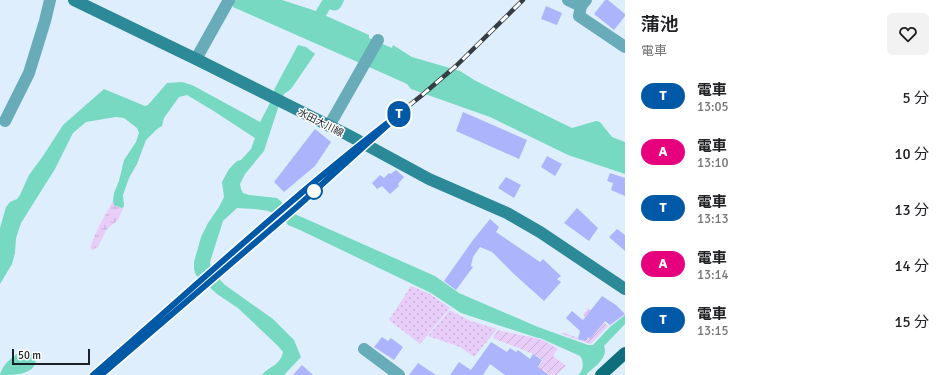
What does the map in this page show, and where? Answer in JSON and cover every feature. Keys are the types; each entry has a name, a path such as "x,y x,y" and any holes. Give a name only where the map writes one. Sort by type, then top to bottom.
{"main road":[{"name":"水田大川線","path":"74,0 196,59 430,179 507,213 540,232 625,289"},
{"path":"601,375 625,353"}],"street":[{"path":"5,121 29,73 44,28 50,0"},
{"path":"568,0 584,3 579,16 625,47"},
{"path":"196,59 228,2"},
{"path":"329,126 378,40"},
{"path":"364,348 399,375"}],"green space":[{"path":"113,201 114,205 122,208 124,206 118,220 107,229 98,247 92,250 90,247 99,226"},
{"path":"411,286 430,294 450,308 420,344 389,320"},
{"path":"588,308 608,326 592,343 590,344 562,334 562,332 581,339 583,337 589,339 599,328 583,315"},
{"path":"450,310 468,320 497,329 474,357 460,347 428,336"},
{"path":"498,330 543,340 558,349 553,356 566,366 556,375 550,375 544,370 535,373 543,360 525,350 493,338"}],"shaded area":[{"path":"232,0 282,0 313,10 369,35 369,38 392,48 393,45 412,57 460,71 476,81 572,128 596,121 600,122 612,137 625,142 625,174 568,155 490,117 411,89 407,84 233,7"},
{"path":"323,0 344,0 339,9 331,10"},
{"path":"298,45 306,47 315,54 291,89 284,94 264,151 245,174 240,184 243,193 277,198 297,215 435,276 459,293 538,327 588,345 593,345 610,327 625,315 625,324 604,346 605,350 603,358 586,375 578,375 583,366 580,356 540,338 461,313 431,293 288,225 284,219 273,212 258,209 237,208 223,221 210,262 211,269 225,285 273,319 294,340 301,357 284,375 262,375 277,363 282,357 283,352 238,308 217,294 196,275 194,269 194,262 201,237 224,197 222,182 229,169 237,161 241,160 251,149 255,138 187,95 179,97 164,118 162,126 146,140 123,195 124,206 122,208 114,205 114,193 119,181 124,160 136,142 139,133 137,128 124,118 116,117 86,122 73,133 55,169 21,223 16,238 15,253 12,264 0,284 0,228 6,207 20,195 29,175 63,125 104,89 145,106 148,105 167,83 182,82 192,85 260,122 270,103 275,88"},
{"path":"24,351 30,352 35,356 35,362 30,370 24,373 12,375 0,375 3,367 9,360"}],"building":[{"path":"605,0 608,0 625,14 614,30 594,14"},
{"path":"546,6 562,13 557,25 541,19"},
{"path":"463,112 527,140 519,159 456,131"},
{"path":"315,129 331,142 315,166 284,192 274,182"},
{"path":"547,156 562,164 555,176 541,167"},
{"path":"396,170 404,177 398,184 399,186 390,194 382,186 377,189 372,183 380,175 384,178 389,173 391,174"},
{"path":"610,173 625,178 625,196 611,190 613,183 607,181"},
{"path":"506,177 521,185 514,198 498,188"},
{"path":"577,208 598,228 589,241 564,223"},
{"path":"490,219 499,227 496,232 540,262 543,259 561,276 557,279 561,282 544,301 492,252 480,247 473,257 471,266 473,267 456,290 444,281"},
{"path":"617,229 625,235 625,251 609,237"},
{"path":"602,296 616,305 625,314 610,325 605,321 590,339 588,337 586,341 578,339 580,331 566,318 572,311 583,320"},
{"path":"382,337 388,341 391,338 403,347 394,360 374,347"},
{"path":"491,342 507,352 510,348 516,352 518,350 530,359 533,354 542,360 538,367 549,375 505,375 490,364 483,375 450,375 459,362 471,370"},
{"path":"418,363 436,375 409,375"},
{"path":"302,365 313,375 293,375"}],"waterway":[{"path":"313,26 329,0"}],"railway":[{"path":"93,375 310,186 456,66 523,0"},
{"path":"272,227 334,174"},
{"path":"175,311 216,276"}],"train":[{"name":"T","path":"93,375 310,186 402,112 298,206 275,224 101,375"}]}
